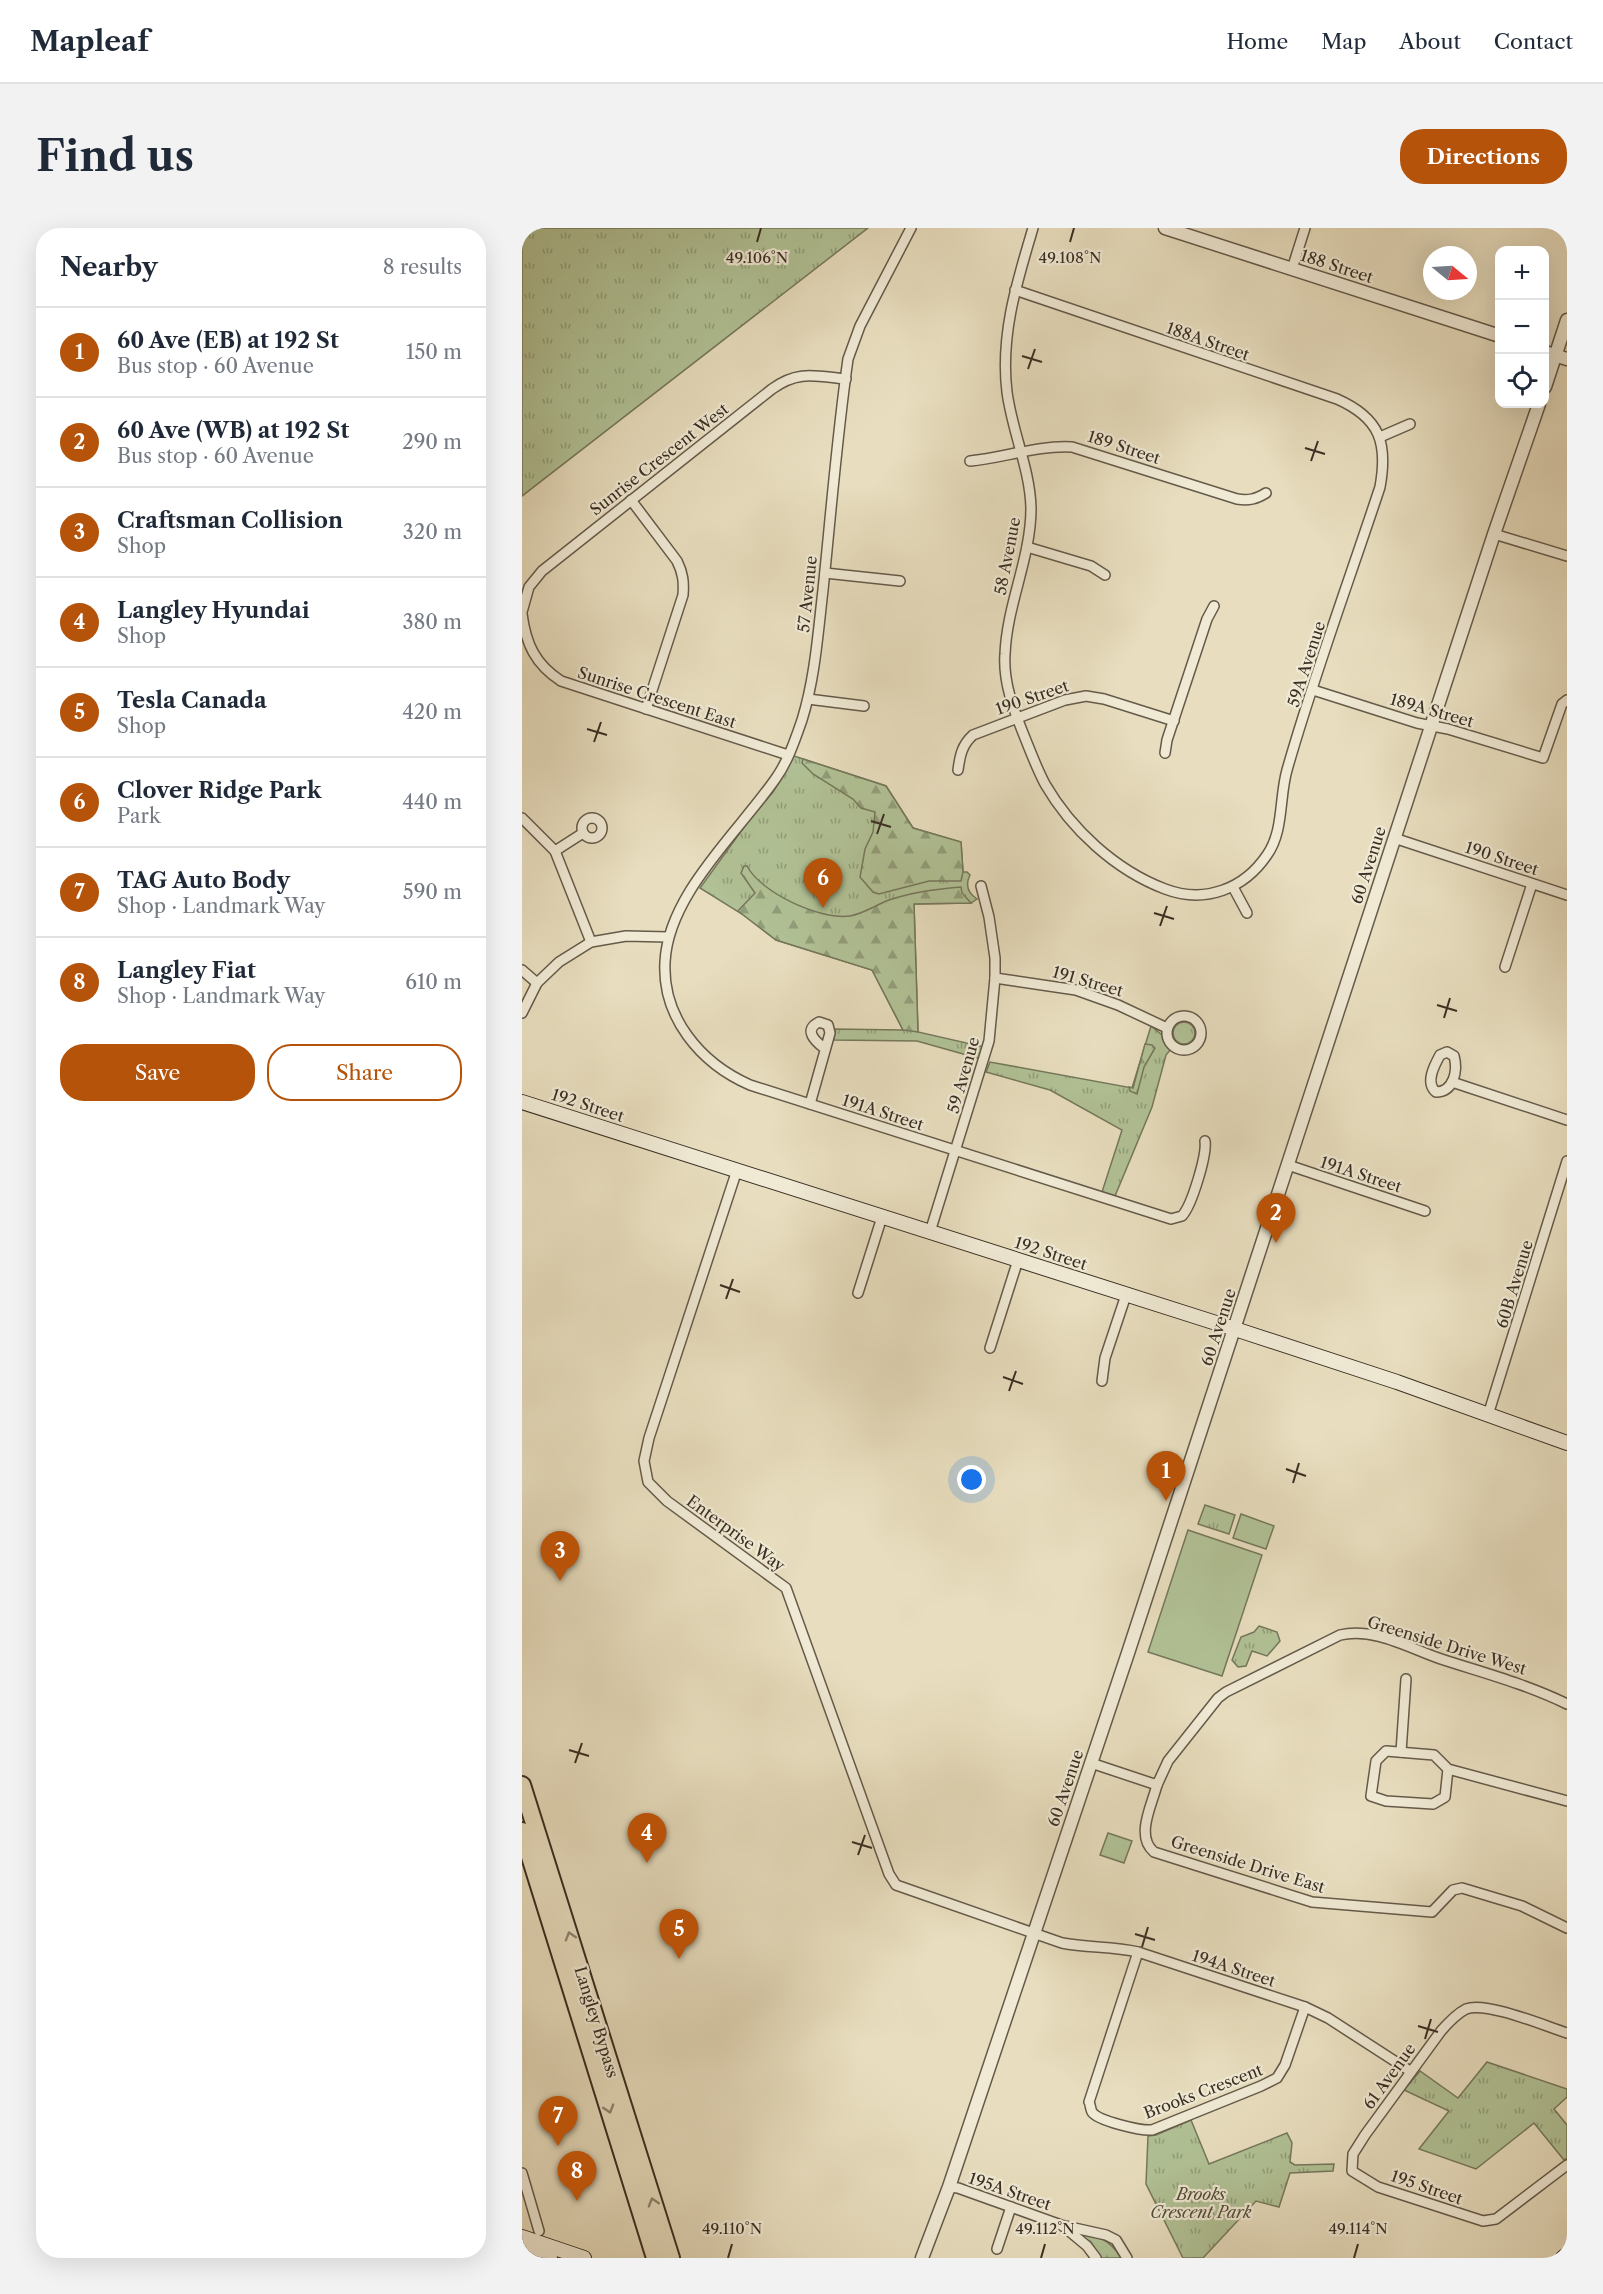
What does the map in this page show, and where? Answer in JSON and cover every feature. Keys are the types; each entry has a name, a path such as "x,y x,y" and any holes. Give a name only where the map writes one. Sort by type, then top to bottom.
{"highway":[{"name":"Langley Bypass","path":"522,1785 528,1839 528,1869 655,2258"},
{"name":"Langley Bypass","path":"528,1839 671,2258"}],"main road":[{"name":"192 Street","path":"522,1102 1397,1382 1567,1443"},
{"path":"522,2237 584,2258"},
{"path":"522,2249 550,2258"}],"street":[{"name":"57 Avenue","path":"668,937 682,904 693,887 777,777 788,755 808,699 815,664 848,359 857,332 911,228"},
{"name":"58 Avenue","path":"1033,228 1008,320 1005,368 1007,393 1029,486 1031,505 1027,547 1009,623 1005,654 1008,687 1017,717 1044,781 1062,809 1104,852 1140,878 1172,891 1205,895 1233,887"},
{"name":"188 Street","path":"1165,228 1181,231 1495,334"},
{"path":"1292,269 1305,228"},
{"name":"188A Street","path":"1015,290 1337,399 1353,406 1367,418 1380,437"},
{"path":"1549,375 1567,320"},
{"name":"Sunrise Crescent West","path":"522,613 529,587 542,571 780,383 789,378 807,375 846,379"},
{"name":"60 Avenue","path":"922,2258 949,2187 1091,1763 1494,534 1538,408"},
{"path":"1380,437 1410,424"},
{"name":"59A Avenue","path":"1233,887 1250,875 1272,848 1286,772 1380,487 1384,455 1380,437"},
{"name":"189 Street","path":"969,461 994,459 1051,447 1072,447 1237,499 1247,501 1266,493"},
{"path":"631,500 677,561 684,583 683,596 646,709"},
{"path":"1494,534 1567,556"},
{"path":"1027,547 1091,566 1105,575"},
{"path":"825,573 900,581"},
{"path":"1166,753 1207,619 1214,606"},
{"name":"Sunrise Crescent East","path":"522,613 524,634 532,654 550,674 572,686 788,755"},
{"name":"189A Street","path":"1313,690 1543,758 1562,704 1567,700"},
{"name":"190 Street","path":"958,770 960,752 966,741 974,735 1065,700 1086,696 1104,699 1174,721"},
{"path":"808,699 864,706"},
{"path":"522,818 555,850 591,942"},
{"path":"555,850 583,833"},
{"name":"190 Street","path":"1394,838 1567,895"},
{"path":"1505,967 1532,884"},
{"name":"59 Avenue","path":"930,1232 989,1041 995,978 993,940 981,886"},
{"path":"1233,887 1247,913"},
{"path":"522,1013 537,983 559,962 591,942 626,936 668,937"},
{"name":"191A Street","path":"668,937 665,963 668,996 679,1023 692,1043 712,1062 740,1080 956,1152 1171,1219 1182,1216 1188,1208 1205,1153 1205,1141"},
{"path":"522,970 537,983"},
{"name":"191 Street","path":"995,978 1076,990 1118,1005 1167,1028"},
{"path":"810,1104 824,1057 824,1048"},
{"path":"1452,1082 1567,1120"},
{"name":"60B Avenue","path":"1488,1415 1567,1161"},
{"name":"191A Street","path":"1288,1165 1425,1210"},
{"name":"Enterprise Way","path":"737,1170 649,1438 644,1461 648,1482 667,1501 786,1588 889,1874 896,1885 1034,1934"},
{"path":"858,1293 882,1216"},
{"path":"990,1348 1018,1260"},
{"path":"1102,1381 1105,1358 1126,1294"},
{"name":"Greenside Drive West","path":"1157,1785 1168,1761 1218,1698 1340,1635 1349,1633 1376,1635 1522,1684 1567,1704"},
{"path":"1401,1752 1406,1679"},
{"path":"1448,1769 1445,1797 1433,1804 1386,1801 1371,1796 1376,1761 1386,1751 1434,1755 1448,1769 1567,1801"},
{"path":"1091,1763 1157,1785"},
{"name":"Greenside Drive East","path":"1157,1785 1145,1827 1145,1839 1148,1847 1154,1852 1312,1902 1432,1912 1453,1890 1462,1888 1522,1906 1567,1928"},
{"name":"194A Street","path":"1034,1934 1062,1943 1085,1947 1118,1947 1138,1952 1305,2007 1328,2018 1410,2071"},
{"name":"Brooks Crescent","path":"1138,1952 1089,2102 1092,2112 1138,2130 1152,2130 1277,2078 1285,2065 1305,2007"},
{"name":"61 Avenue","path":"1352,2171 1353,2154 1410,2071 1441,2031 1468,2008 1503,2012 1567,2033"},
{"name":"195 Street","path":"1352,2171 1378,2187 1477,2220 1489,2221 1496,2219 1567,2165"},
{"path":"522,2173 539,2231"},
{"name":"195A Street","path":"949,2187 958,2188 1061,2225 1106,2235 1116,2240 1127,2258"},
{"path":"997,2249 1011,2207"},
{"name":"195A Street","path":"1061,2225 1087,2246 1096,2258"}],"green space":[{"path":"522,228 868,228 522,496"},
{"path":"794,756 886,786 913,828 961,842 963,872 970,875 968,888 977,899 971,903 914,904 918,1032 984,1047 981,1059 917,1041 834,1040 835,1029 903,1030 872,970 776,940 742,914 700,888 750,819 773,792"},
{"path":"803,759 886,786 913,828 961,842 963,872 961,881 929,881 879,894 873,892 860,877 865,849 873,832 875,812 861,808 853,799 813,774 802,763"},
{"path":"744,866 747,866 765,886 792,903 823,914 838,916 855,915 906,895 961,887 962,893 971,903 914,904 918,1032 903,1030 872,970 776,940 738,911 755,893 741,873"},
{"path":"1180,1022 1188,1022 1195,1029 1195,1037 1188,1044 1180,1044 1173,1037 1173,1029"},
{"path":"1151,1026 1161,1034 1171,1049 1166,1055 1152,1107 1115,1196 1102,1192 1122,1130 1050,1090 986,1072 990,1062 1132,1088"},
{"path":"1145,1044 1155,1048 1144,1067 1137,1094 1130,1091 1129,1087 1133,1088"},
{"path":"1205,1505 1235,1515 1229,1534 1198,1524"},
{"path":"1241,1514 1274,1526 1266,1549 1233,1538"},
{"path":"1188,1530 1262,1555 1222,1676 1148,1652"},
{"path":"1259,1626 1277,1632 1280,1641 1267,1656 1252,1651 1246,1666 1238,1667 1232,1660 1241,1637 1254,1632"},
{"path":"1108,1833 1132,1841 1124,1863 1100,1855"},
{"path":"1487,2062 1567,2089 1567,2097 1554,2109 1567,2125 1567,2158 1564,2160 1534,2123 1476,2169 1419,2149 1449,2111 1404,2090 1420,2071 1458,2098"},
{"name":"Brooks Crescent Park","path":"1191,2120 1209,2164 1287,2133 1292,2143 1290,2162 1295,2165 1334,2164 1333,2171 1290,2173 1279,2207 1256,2201 1203,2258 1183,2258 1146,2184 1148,2136 1156,2135"},
{"path":"1076,2232 1090,2234 1108,2242 1121,2258 1101,2258 1095,2249"}],"place":[{"name":"Clover Ridge Park","path":"823,908"},
{"name":"60 Ave (WB) at 192 St","path":"1276,1243"},
{"name":"60 Ave (EB) at 192 St","path":"1166,1501"},
{"name":"Craftsman Collision","path":"560,1581"},
{"name":"Langley Hyundai","path":"647,1863"},
{"name":"Tesla Canada","path":"679,1959"},
{"name":"TAG Auto Body","path":"558,2146"},
{"name":"Langley Fiat","path":"577,2201"}]}
